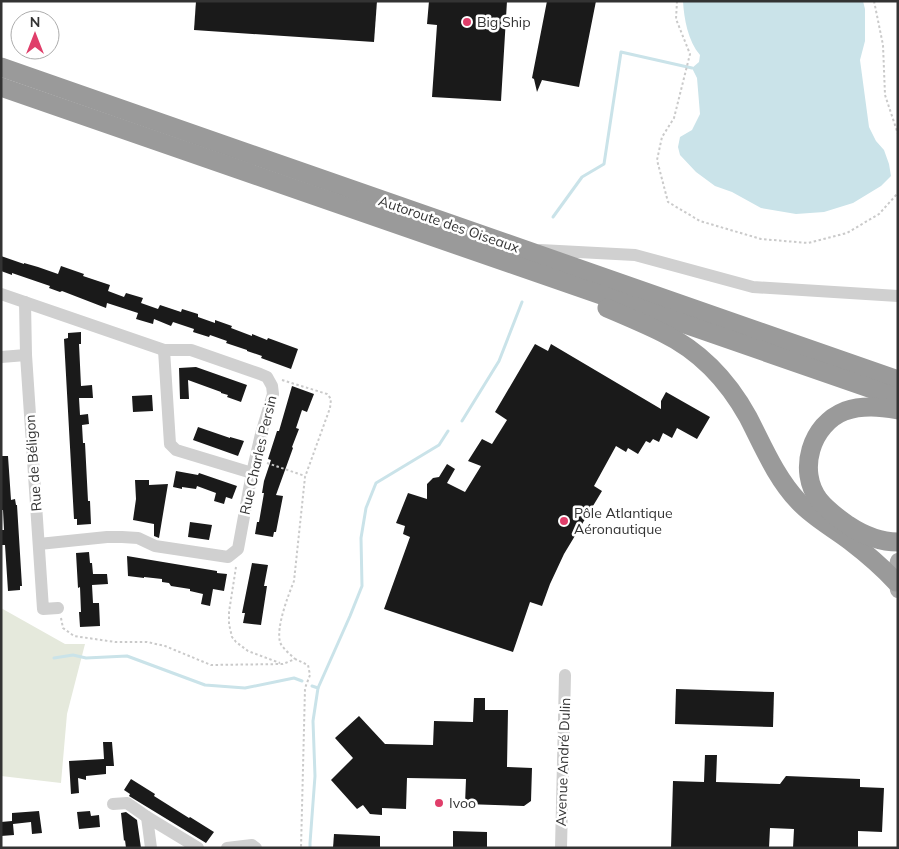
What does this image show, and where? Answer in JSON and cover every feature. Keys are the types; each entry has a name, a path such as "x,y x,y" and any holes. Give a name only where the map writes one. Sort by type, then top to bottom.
{"highway":[{"name":"Autoroute des Oiseaux","path":"1,67 522,250 898,379"},
{"name":"Autoroute des Oiseaux","path":"1,86 898,398"},
{"path":"449,241 664,333 700,356 737,398 775,470 799,503 865,553 883,569 897,586"},
{"path":"898,410 871,406 844,412 836,416 816,436 810,452 809,463 811,484 819,501 828,509 840,519 865,534 878,540 898,542"}],"main road":[{"path":"897,586 895,575 898,561"}],"street":[{"path":"522,250 635,255 753,286 898,296"},
{"name":"Rue Charles Persin","path":"1,294 164,350 191,350 267,377 272,386 273,394 255,459 238,549"},
{"name":"Rue de Béligon","path":"25,302 26,355 43,609 58,608"},
{"path":"164,350 170,444 176,450 252,473"},
{"path":"1,357 26,355"},
{"path":"39,544 122,537 138,538 155,546 228,557 238,549"},
{"name":"Avenue André Dulin","path":"561,848 565,675"},
{"path":"113,804 127,803 198,848"},
{"path":"147,817 151,848"},
{"path":"227,848 252,845 256,848"}],"path":[{"path":"677,1 676,19 690,54 674,118 662,138 657,160 668,202 700,221 761,239 808,242 847,233 878,214 898,193"},
{"path":"874,1 883,45 886,95 898,134"},
{"path":"270,381 282,380 327,394 331,399 330,408 305,476 294,581 279,628 280,643 295,659 308,665 310,675 305,688 301,848"},
{"path":"255,459 305,476"},
{"path":"238,549 229,612 232,637 248,651 283,664"},
{"path":"58,608 63,628 74,636 115,642 147,642 165,646 211,665 283,664 295,659"}],"shaded area":[{"path":"1,608 65,644 85,644 67,714 61,783 1,776"}],"water":[{"path":"683,1 863,1 865,9 865,41 860,60 869,127 876,141 884,150 891,176 881,186 853,203 824,212 796,214 761,208 732,192 715,186 696,172 680,155 678,147 680,137 692,130 700,114 697,78 692,68 699,62 700,55 692,43 687,29"}],"building":[{"path":"196,1 377,1 374,42 194,30"},
{"path":"429,1 507,1 501,101 432,97 437,25 427,24"},
{"path":"547,1 596,1 579,87 542,80 537,92 534,79 532,78"},
{"path":"1,256 58,274 61,266 110,285 108,291 124,297 126,293 143,298 141,303 158,309 160,305 181,312 182,309 198,314 198,317 215,323 215,320 232,326 231,328 252,336 252,334 267,340 268,338 298,349 291,369 226,343 227,341 193,332 194,329 173,322 171,326 154,319 153,324 136,319 138,313 107,303 106,308 49,288 50,286 1,271"},
{"path":"81,332 81,344 79,344 81,386 92,385 93,398 79,398 80,415 88,414 89,424 82,425 91,524 77,525 77,519 74,519 64,339 68,338 68,333"},
{"path":"535,344 548,351 551,344 661,409 661,401 666,392 710,417 697,439 677,428 672,438 663,433 659,442 653,439 650,443 646,441 638,454 628,448 626,452 616,446 594,486 602,491 564,554 542,606 530,602 513,652 384,609 410,537 403,534 405,526 396,523 408,493 427,499 427,484 433,478 439,477 447,464 455,469 447,483 465,492 481,466 468,461 482,439 492,444 507,420 495,412"},
{"path":"196,367 247,385 241,402 227,397 228,395 221,392 188,380 189,399 180,399 179,368"},
{"path":"292,386 314,394 307,412 302,410 296,428 299,429 276,495 283,496 276,532 274,532 273,537 255,534 264,493 262,493 264,481 271,460 268,459 277,431 279,431"},
{"path":"152,395 153,411 133,412 132,396"},
{"path":"198,427 244,441 238,456 193,440"},
{"path":"1,456 8,456 11,500 15,499 17,505 22,586 20,586 20,590 8,591 5,545 1,545 1,530 4,530 3,510 1,510"},
{"path":"176,471 198,475 199,473 237,486 232,499 226,497 224,504 214,501 216,493 197,486 196,489 173,487"},
{"path":"135,480 149,480 149,485 168,484 159,538 154,536 154,524 133,520 136,499"},
{"path":"190,522 212,525 209,540 188,537"},
{"path":"89,552 93,574 107,574 108,584 92,585 93,603 99,603 100,626 80,627 80,587 78,588 76,553"},
{"path":"127,556 227,574 224,591 213,589 210,606 201,604 203,594 190,591 190,589 171,586 169,583 162,582 162,579 128,576"},
{"path":"252,563 268,565 264,586 267,586 261,625 243,623 245,613 242,613"},
{"path":"676,689 774,692 773,727 675,724"},
{"path":"474,698 485,698 485,710 508,710 507,767 532,768 531,801 524,806 465,804 466,779 407,778 406,809 382,808 382,815 370,814 363,805 357,809 331,780 353,758 335,738 359,716 385,744 433,745 434,721 473,722"},
{"path":"103,742 112,742 114,766 106,766 106,774 86,776 86,780 78,778 79,793 71,794 69,761 104,759"},
{"path":"705,755 717,755 716,782 780,784 786,776 860,779 860,787 884,788 882,832 858,831 858,848 793,848 794,829 770,828 769,848 671,848 673,781 704,782"},
{"path":"131,779 155,794 154,796 214,832 206,843 129,796 130,794 124,790"},
{"path":"39,811 42,833 32,834 31,822 13,824 14,835 1,836 1,822 12,821 12,813"},
{"path":"90,811 91,816 99,815 100,827 79,829 77,812"},
{"path":"126,812 137,820 141,848 126,848 121,813"},
{"path":"453,831 487,832 487,848 453,848"},
{"path":"334,834 380,836 380,848 333,848"}],"waterway":[{"path":"553,217 582,177 604,164 621,52 692,68"},
{"path":"462,421 499,361 522,302"},
{"path":"318,688 362,586 361,538 366,508 376,483 439,445 448,431"},
{"path":"54,658 73,655 86,658 127,656 205,685 245,688 294,678 302,681"},
{"path":"310,848 315,776 313,721 318,688 312,686"}],"place":[{"name":"Big Ship","path":"467,22"},
{"name":"Pôle Atlantique Aéronautique","path":"564,521"},
{"name":"Ivoo","path":"439,803"}]}
